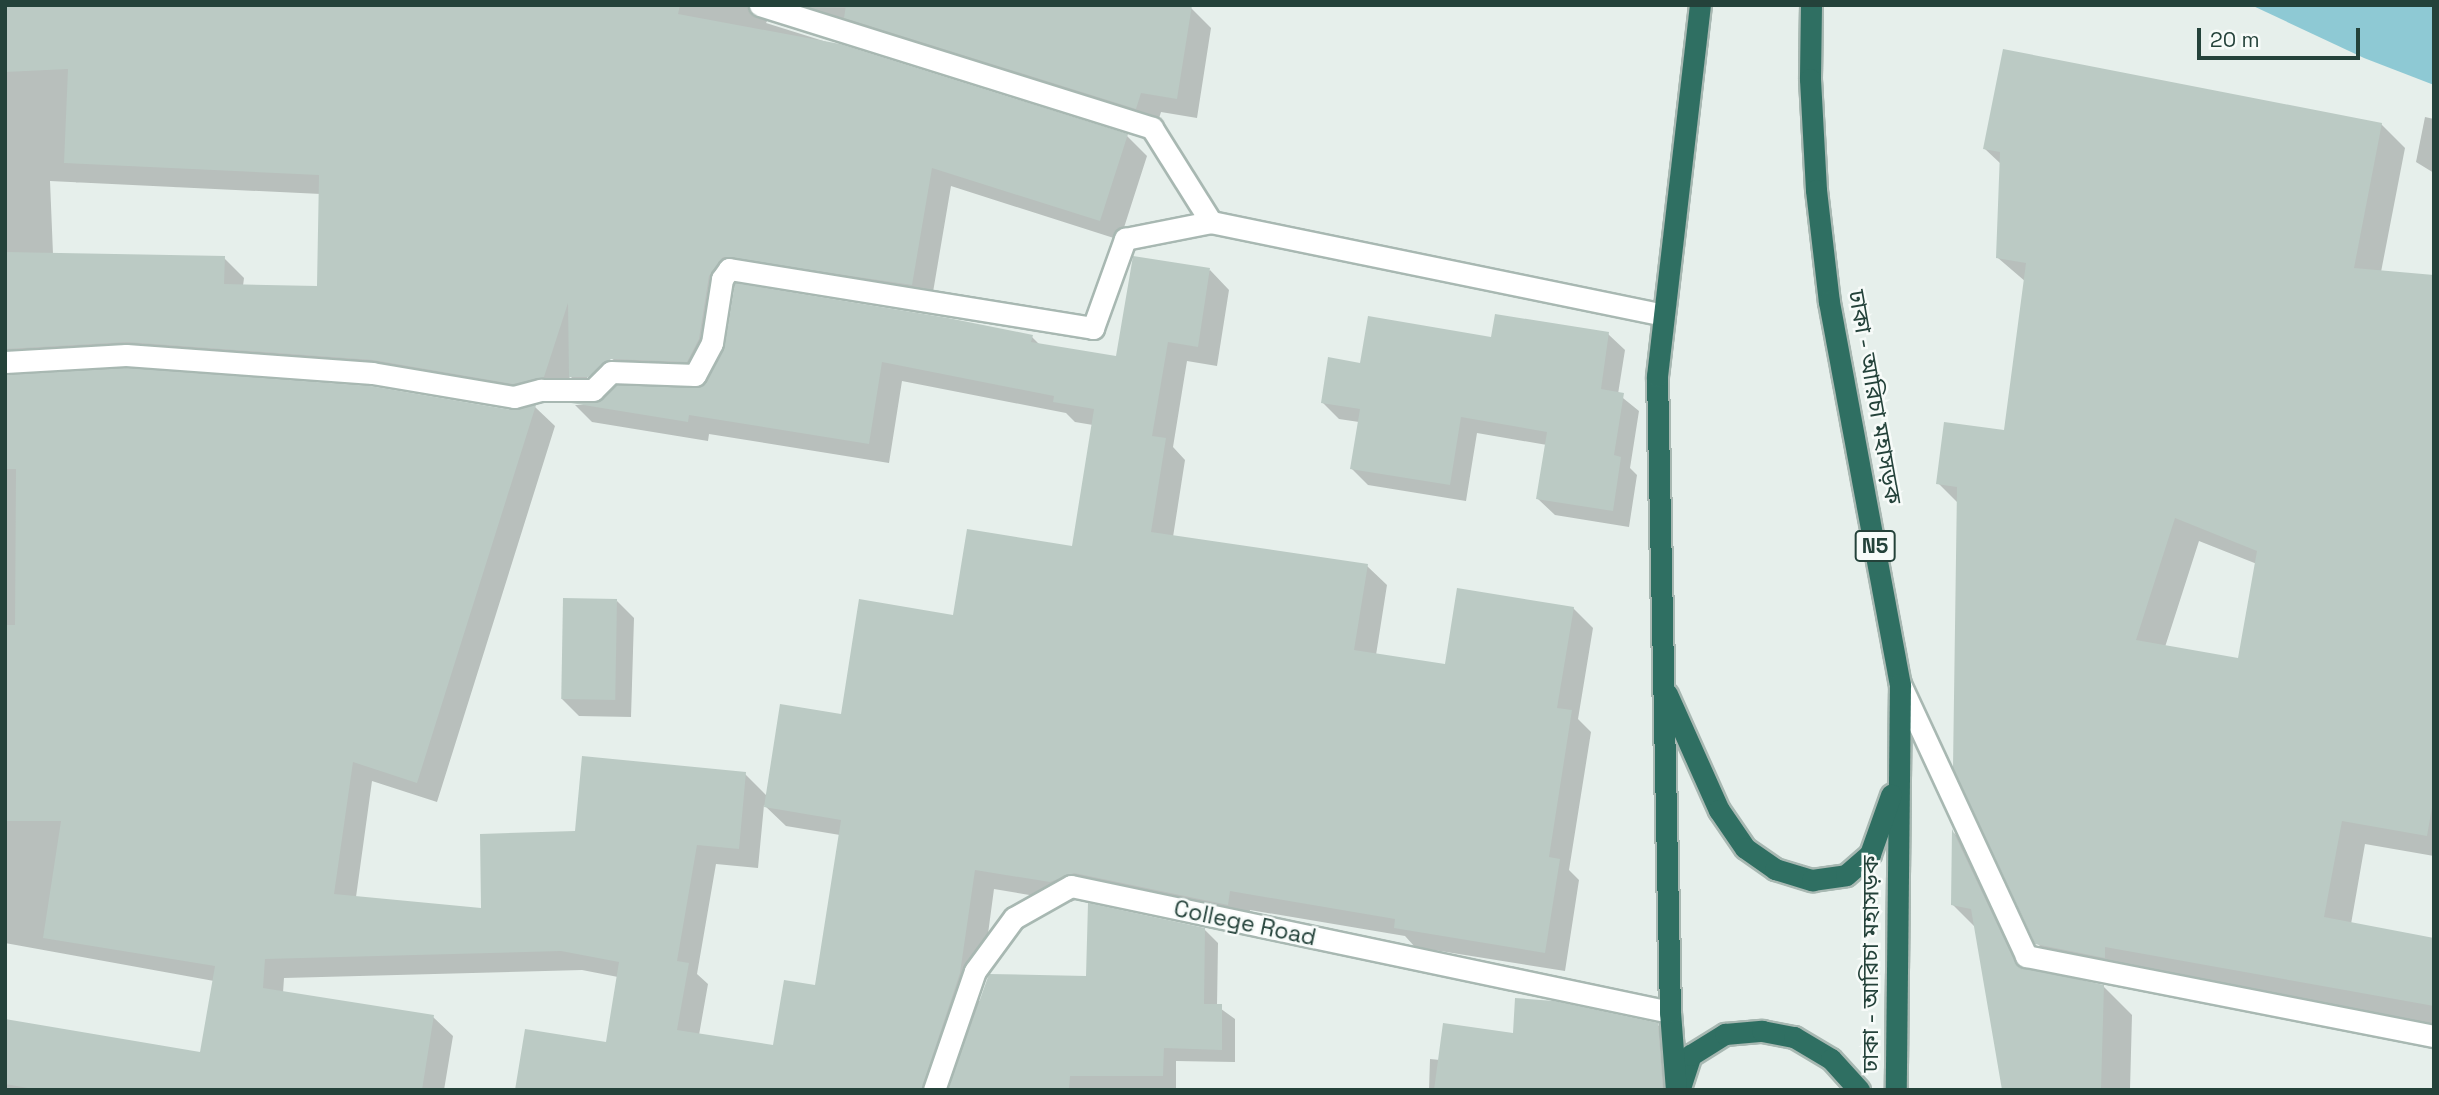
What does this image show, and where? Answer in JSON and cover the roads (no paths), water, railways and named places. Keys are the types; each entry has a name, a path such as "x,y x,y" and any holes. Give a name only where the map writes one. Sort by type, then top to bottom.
{"highway":[{"path":"1677,1090 1670,1012 1657,376 1700,5"},
{"name":"ঢাকা - আরিচা মহাসড়ক","path":"1811,5 1815,176 1829,302 1900,684 1896,1090"},
{"path":"1663,685 1719,810 1745,848 1775,869 1812,880 1846,875 1870,854 1898,765"},
{"path":"1677,1090 1691,1055 1725,1034 1762,1031 1794,1037 1831,1059 1859,1090"}],"street":[{"path":"760,5 1152,128 1211,222"},
{"path":"5,362 126,355 372,373 514,397 541,390 593,390 611,372 695,375 712,344 722,279 729,269 1093,328 1125,239 1211,222 1664,315"},
{"path":"1900,684 2026,956 2434,1036"},
{"name":"College Road","path":"934,1090 975,971 1014,918 1071,886 1670,1012"}],"water":[{"path":"2251,5 2434,5 2434,85 2364,58"}]}
